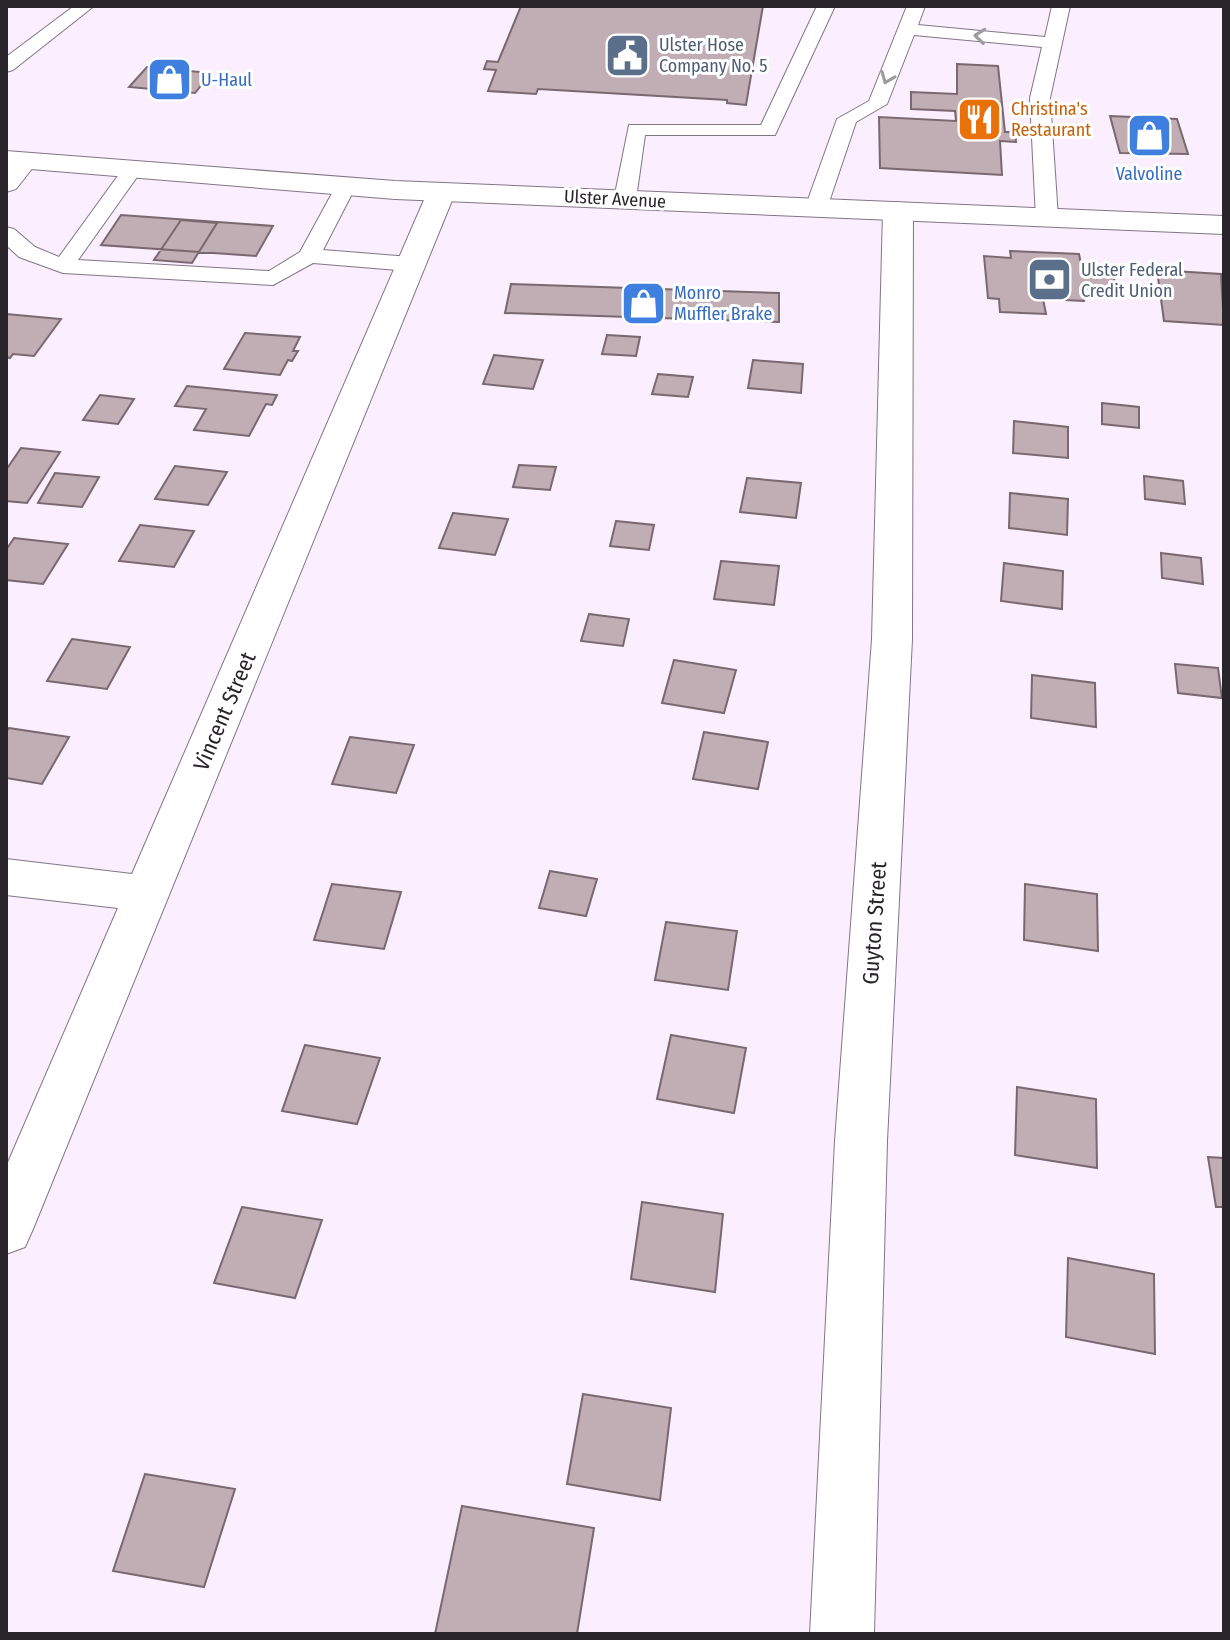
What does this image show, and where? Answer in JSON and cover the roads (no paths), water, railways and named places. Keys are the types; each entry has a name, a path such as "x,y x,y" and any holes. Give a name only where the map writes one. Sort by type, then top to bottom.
{"street":[{"name":"Ulster Avenue","path":"12,168 132,170 441,193 1224,225"},
{"name":"Vincent Street","path":"6,1229 441,193"},
{"name":"Guyton Street","path":"842,1634 861,1141 892,639 898,211"},
{"path":"6,877 146,894"}],"lane":[{"path":"6,66 85,6"},
{"path":"625,199 636,129 768,131 826,6"},
{"path":"816,208 847,119 877,104 916,6"},
{"path":"1047,218 1040,98 1061,6"},
{"path":"907,29 1053,43"},
{"path":"63,266 132,170"},
{"path":"6,234 27,252 63,266 273,278 309,256 346,186"},
{"path":"309,256 410,264"}],"place":[{"name":"Ulster Hose Company No. 5","path":"628,55"},
{"name":"U-Haul","path":"170,80"},
{"name":"Christina's Restaurant","path":"980,119"},
{"name":"Valvoline","path":"1149,136"},
{"name":"Ulster Federal Credit Union","path":"1050,280"},
{"name":"Monro Muffler Brake","path":"643,303"}]}
